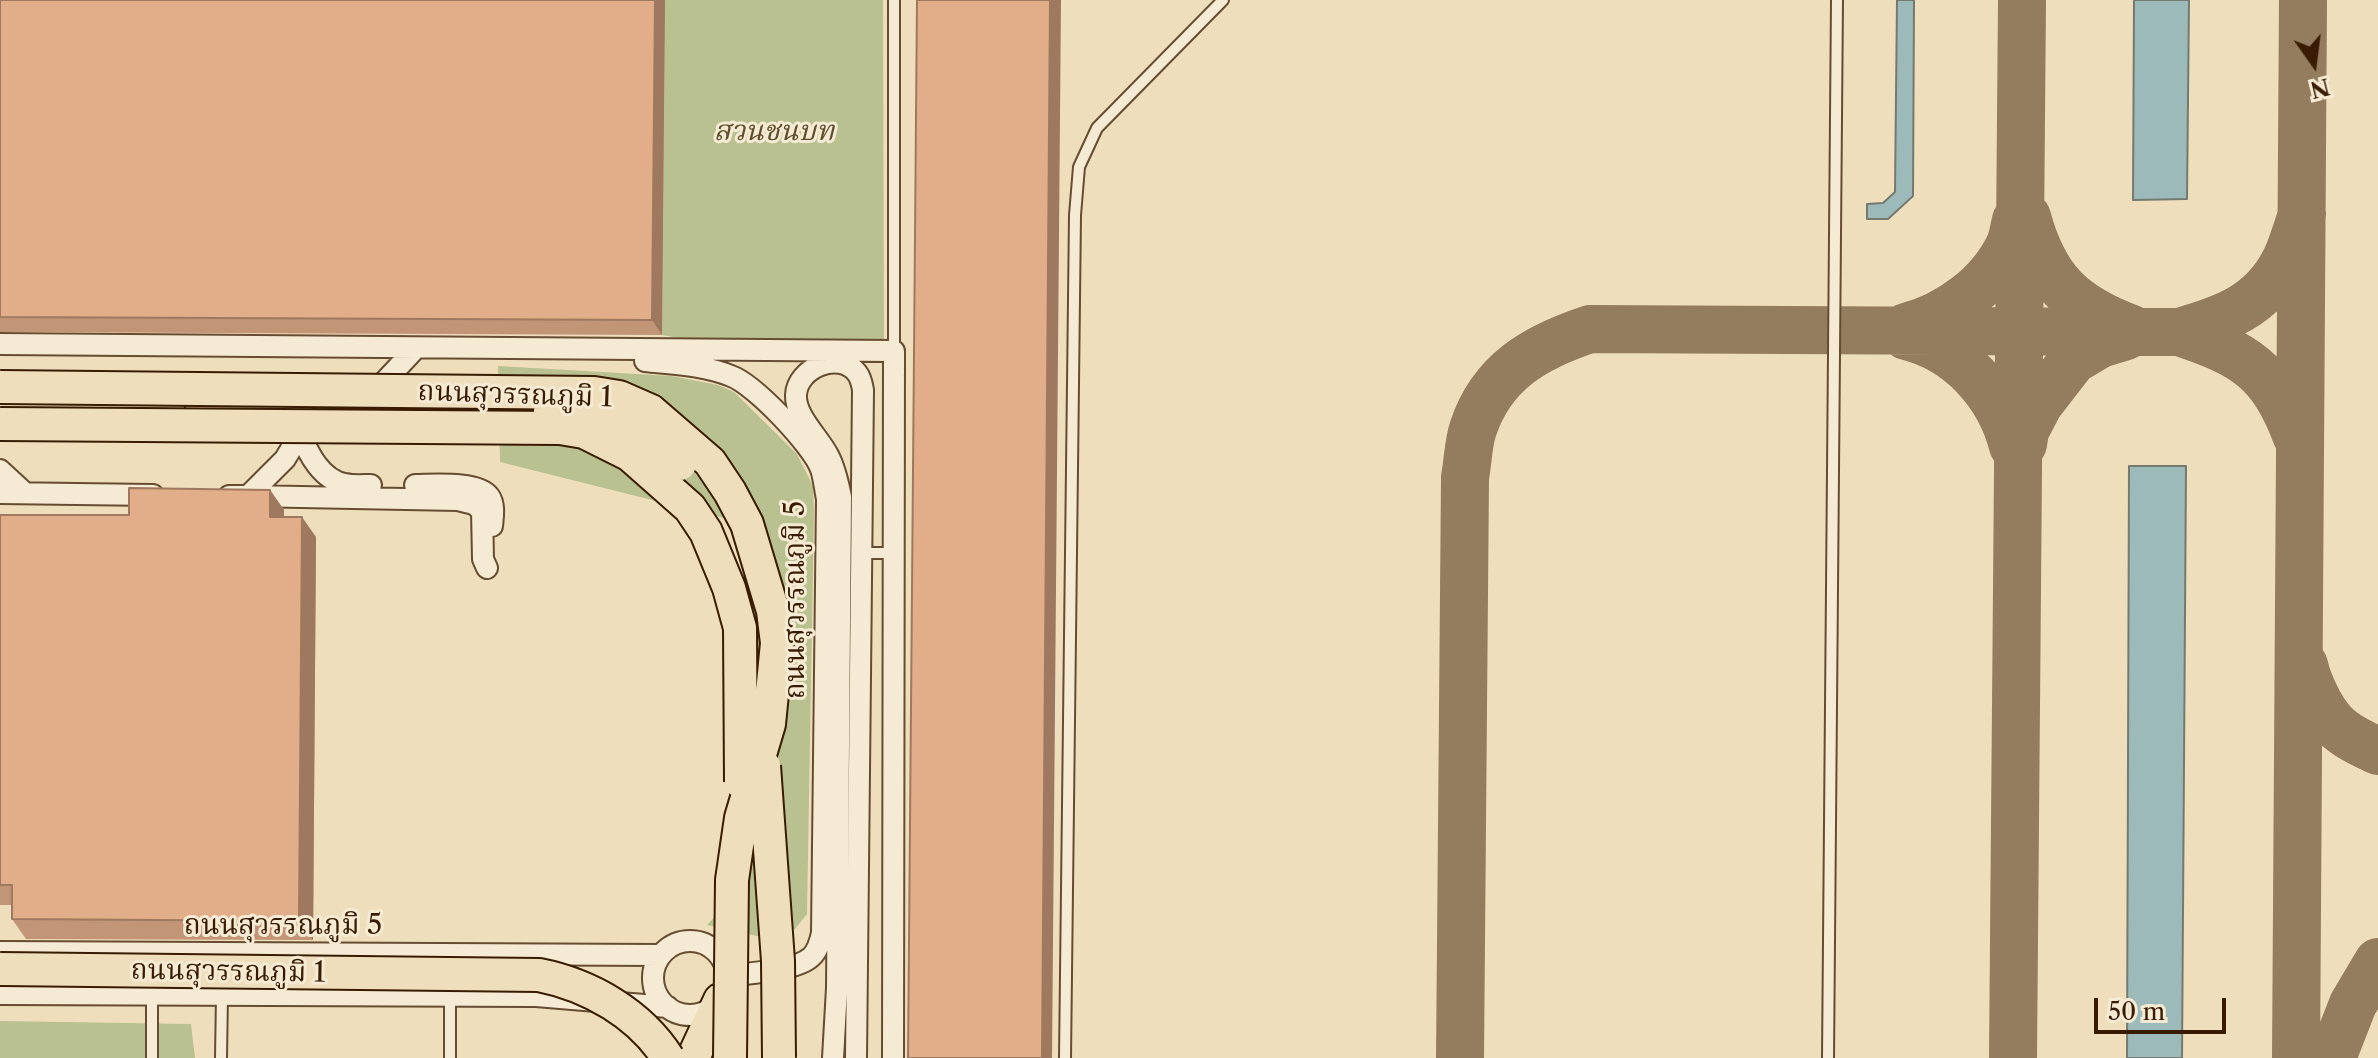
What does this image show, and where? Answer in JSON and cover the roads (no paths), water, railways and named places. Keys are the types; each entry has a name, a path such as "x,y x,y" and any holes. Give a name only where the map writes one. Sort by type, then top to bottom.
{"highway":[{"name":"ถนนสุวรรณภูมิ 1","path":"0,387 594,393 619,397 651,411 710,462 747,524 773,611 777,643 769,724 741,818 732,880 730,1058"},
{"name":"ถนนสุวรรณภูมิ 1","path":"0,407 573,411 610,419 657,441 693,475 727,519 749,568 764,621 765,672 761,721"},
{"name":"ถนนสุวรรณภูมิ 1","path":"0,427 560,428 584,432 630,455 690,508 706,532 729,588 740,628 741,818"},
{"name":"ถนนสุวรรณภูมิ 1","path":"0,440 562,443 610,457 674,500 696,521 723,557 747,627 761,721 778,961 779,1058"},
{"name":"ถนนสุวรรณภูมิ 1","path":"0,969 539,975 561,980 619,1008 641,1023 668,1058"},
{"path":"693,1058 724,988"}],"street":[{"path":"0,344 562,349"},
{"path":"248,496 285,459 313,421 370,397 416,348"},
{"name":"ถนนสุวรรณภูมิ 5","path":"562,349 894,351"},
{"name":"ถนนสุวรรณภูมิ 5","path":"562,349 691,366 734,377 748,386 796,433 820,468 827,499 822,933 813,956 797,965 724,988"},
{"name":"ถนนสุวรรณภูมิ 5","path":"813,351 855,370 860,376 863,390 856,1058"},
{"name":"ถนนสุวรรณภูมิ 5","path":"833,1058 837,988 841,497 837,476 827,453 796,404 796,392 799,380 807,371 856,351"},
{"path":"893,1058 894,351"},
{"path":"0,427 302,432"},
{"path":"216,496 458,500 474,504 482,511 483,559 487,568 492,560 493,507 484,491 460,486 344,484 328,477 322,470 307,451 302,432"},
{"path":"0,470 25,493"},
{"path":"0,493 168,495"},
{"name":"ถนนสุวรรณภูมิ 5","path":"0,952 383,955 569,963 661,955 670,946 682,941 696,941 708,945 725,964 724,988 712,1008 689,1015 668,1007 561,998 0,994"},
{"path":"661,955 655,965 655,988 668,1007"}],"lane":[{"path":"894,0 894,351"},
{"path":"1065,1058 1075,215 1079,167 1097,128 1223,0"},
{"path":"1828,1058 1837,0"},
{"path":"861,553 894,553"},
{"path":"61,953 61,994"},
{"path":"264,954 265,995"},
{"path":"382,996 383,955"},
{"path":"561,998 571,986 569,963"},
{"path":"152,995 152,1058"},
{"path":"221,1058 222,995"},
{"path":"450,996 450,1058"}],"water":[{"path":"1897,0 1914,0 1913,196 1888,219 1867,219 1867,204 1883,203 1895,192"},
{"path":"2134,0 2189,0 2187,199 2133,200"},
{"path":"2129,466 2186,466 2182,1058 2127,1058"}],"park label":[{"name":"สวนชนบท","path":"774,132"}]}
